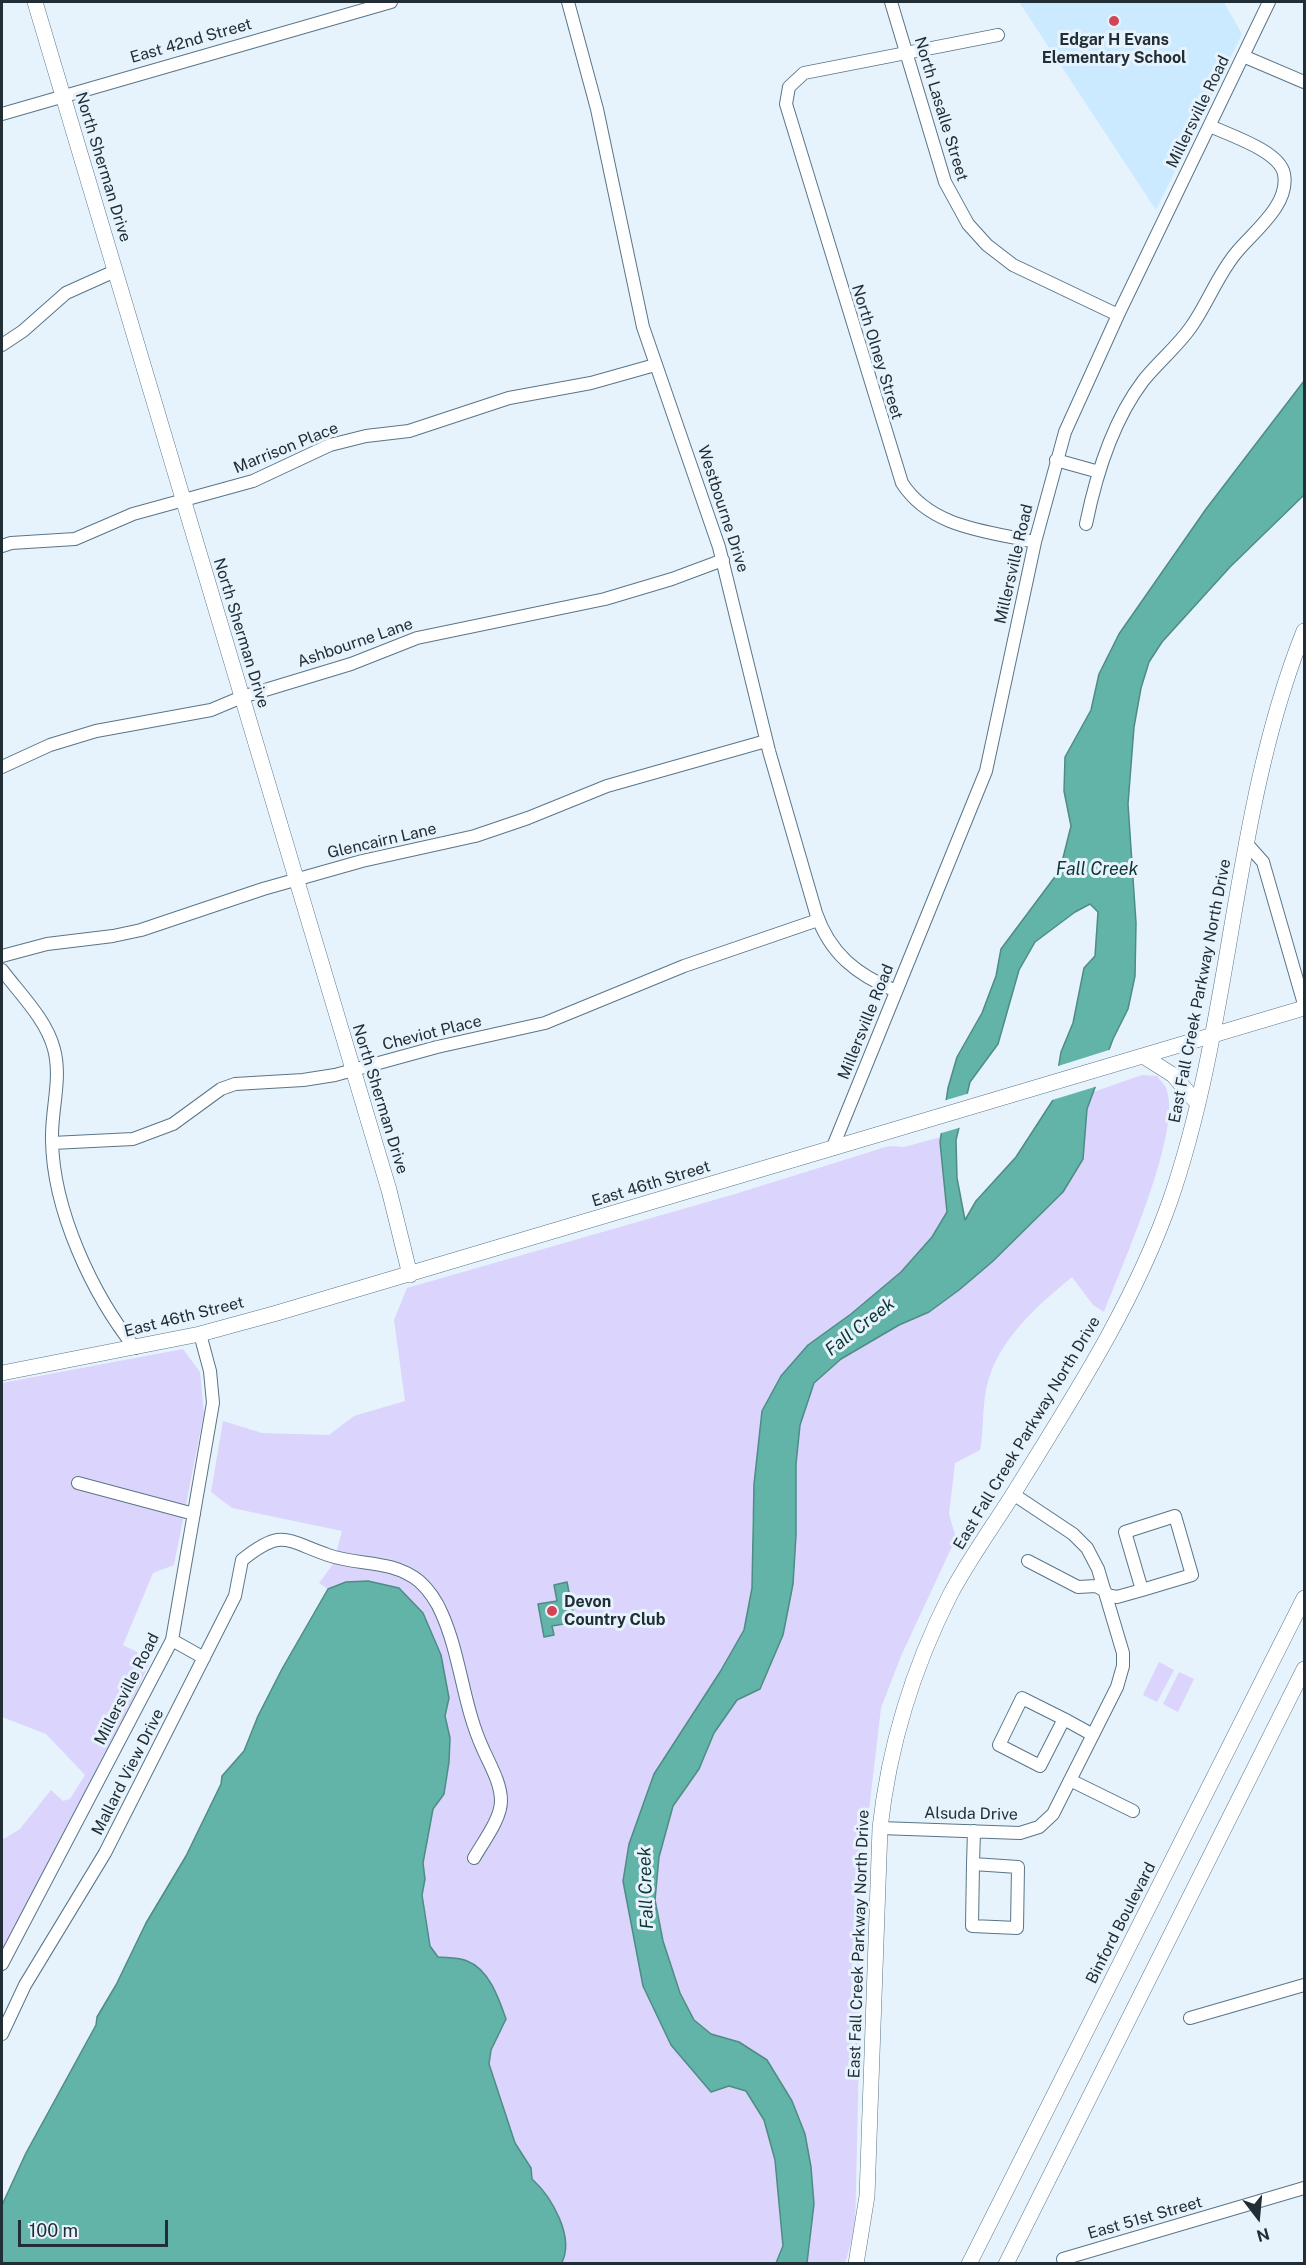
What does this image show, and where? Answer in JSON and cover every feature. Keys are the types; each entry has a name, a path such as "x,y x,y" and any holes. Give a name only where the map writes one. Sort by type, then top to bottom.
{"main road":[{"name":"North Sherman Drive","path":"35,2 389,1190 410,1275"},
{"name":"East Fall Creek Parkway North Drive","path":"856,2264 867,2203 880,1828 894,1746 920,1662 955,1587 1107,1338 1148,1257 1182,1166 1198,1104 1247,844 1275,718 1305,631"},
{"name":"East 46th Street","path":"2,1373 200,1334 410,1275 1305,1006"},
{"path":"1143,1056 1176,1078 1198,1104"},
{"name":"Binford Boulevard","path":"969,2264 1305,1598"},
{"path":"1006,2264 1305,1669"}],"street":[{"name":"East 42nd Street","path":"2,114 391,2"},
{"name":"Westbourne Drive","path":"568,2 597,109 634,290 655,365 699,485 723,560 766,741 818,920 830,944 845,962 867,978 896,991"},
{"name":"North Lasalle Street","path":"891,2 946,187 974,232 1013,265 1118,315"},
{"name":"Millersville Road","path":"832,1149 986,771 1035,542 1056,460 1074,411 1269,2"},
{"path":"906,52 998,35"},
{"name":"North Olney Street","path":"906,52 809,71 798,77 791,85 785,100 787,112 902,483 916,502 938,518 1035,542"},
{"path":"1243,56 1305,82"},
{"path":"1086,524 1108,446 1136,391 1189,329 1227,264 1270,215 1283,187 1284,174 1276,159 1210,126"},
{"path":"2,345 23,331 66,293 115,271"},
{"name":"Marrison Place","path":"2,546 11,543 66,541 87,535 133,514 253,481 330,445 366,436 409,431 490,402 605,380 655,365"},
{"path":"1056,460 1099,472"},
{"name":"Ashbourne Lane","path":"2,767 73,738 138,722 193,715 242,697 344,666 417,638 605,599 665,582 723,560"},
{"name":"Glencairn Lane","path":"2,956 47,944 130,933 296,880 475,836 528,818 607,786 766,741"},
{"path":"1247,844 1263,862 1305,1006"},
{"name":"Cheviot Place","path":"52,1143 133,1139 172,1124 221,1089 235,1084 312,1079 437,1047 545,1023 684,966 818,920"},
{"path":"2,970 40,1021 54,1049 57,1072 52,1143 57,1178 79,1252 108,1311 135,1348"},
{"name":"Millersville Road","path":"2,1964 172,1640 213,1403 210,1371 200,1334"},
{"path":"78,1483 194,1514"},
{"name":"Alsuda Drive","path":"880,1828 1020,1833 1039,1827 1053,1814 1117,1687 1123,1666 1122,1648 1093,1556 1077,1536 1013,1494"},
{"path":"1028,1561 1078,1587 1096,1586 1105,1593 1117,1597 1142,1590 1192,1575 1174,1516 1125,1532 1142,1590"},
{"name":"Mallard View Drive","path":"2,2034 25,1985 105,1853 204,1658 235,1596 242,1560 258,1547 284,1539 301,1543 328,1555 373,1562 400,1570 418,1581 436,1602 445,1621 472,1723 501,1797 498,1815 474,1858"},
{"path":"172,1640 204,1658"},
{"path":"1064,1719 1040,1766 999,1744 1022,1698 1064,1719 1093,1735"},
{"path":"1070,1780 1133,1811"},
{"path":"973,1864 1018,1867 1017,1928 972,1926 973,1864 974,1831"},
{"path":"1190,2018 1305,1985"},
{"name":"East 51st Street","path":"1063,2259 1305,2188"}],"shaded area":[{"path":"1019,2 1224,2 1242,34 1156,210"},
{"path":"1142,1075 1157,1076 1166,1089 1169,1111 1165,1137 1147,1201 1104,1312 1093,1305 1072,1277 1031,1313 998,1356 986,1390 980,1450 955,1463 949,1514 956,1538 901,1656 881,1708 858,1904 860,2014 855,2230 845,2263 807,2263 814,2204 805,2134 792,2101 767,2060 739,2042 711,2034 694,2020 680,1993 663,1941 655,1900 659,1857 673,1806 699,1769 714,1733 737,1700 760,1689 793,1584 796,1464 800,1425 814,1383 841,1359 899,1325 929,1312 992,1262 1063,1192 1083,1159 1087,1109 1093,1092"},
{"path":"941,1137 947,1212 932,1237 901,1272 851,1314 808,1345 762,1411 752,1524 752,1588 744,1630 720,1672 654,1774 642,1809 627,1906 643,1986 671,2045 711,2092 729,2086 746,2091 764,2120 775,2160 783,2246 776,2263 561,2263 565,2253 565,2242 559,2218 547,2196 532,2179 531,2167 515,2143 489,2064 491,2050 506,2019 500,2003 487,1978 475,1965 460,1959 438,1957 430,1946 422,1895 425,1879 423,1863 433,1809 444,1794 450,1738 445,1716 449,1698 441,1655 423,1613 398,1588 368,1581 346,1582 328,1589 319,1583 333,1564 342,1531 232,1508 211,1492 223,1421 262,1433 329,1435 354,1416 405,1401 394,1320 407,1288 735,1194 889,1146 904,1147"},
{"path":"183,1349 200,1372 204,1413 174,1565 153,1573 123,1645 137,1652 142,1667 154,1652 137,1691 2,1952 2,1840 20,1829 51,1790 63,1801 70,1799 85,1775 46,1734 2,1717 2,1383"},
{"path":"1159,1662 1174,1670 1157,1702 1143,1695"},
{"path":"1179,1672 1194,1679 1178,1712 1163,1704"}],"water":[{"name":"Fall Creek","path":"1304,381 1304,495 1230,567 1162,642 1149,662 1141,688 1134,727 1128,804 1136,923 1135,976 1128,1009 1113,1039 1087,1109 1083,1159 1063,1192 992,1262 959,1290 929,1312 899,1325 841,1359 814,1383 800,1425 796,1464 793,1584 783,1635 760,1689 737,1700 714,1733 699,1769 673,1806 659,1857 655,1900 663,1941 680,1993 694,2020 711,2034 739,2042 767,2060 792,2101 805,2134 814,2204 807,2263 776,2263 783,2246 775,2160 764,2120 746,2091 729,2086 711,2092 671,2045 643,1986 623,1881 629,1844 654,1774 720,1672 744,1630 752,1588 754,1484 762,1411 781,1376 808,1345 851,1314 901,1272 932,1237 947,1212 940,1142 948,1088 957,1057 982,1013 996,976 1001,949 1060,870 1071,826 1064,791 1065,757 1091,710 1099,674 1119,634 1206,509","holes":["1090,904 1098,912 1095,956 1084,968 1073,1023 1061,1052 1053,1100 1016,1157 976,1201 965,1220 957,1178 956,1140 970,1082 998,1044 1019,970 1035,942 1075,912"]},
{"path":"368,1581 399,1588 423,1613 441,1655 449,1698 445,1716 450,1738 444,1794 433,1809 423,1863 425,1879 422,1895 430,1946 438,1957 460,1959 475,1965 492,1985 500,2003 506,2019 491,2050 489,2064 515,2143 531,2168 532,2179 547,2196 559,2218 565,2242 565,2254 561,2264 2,2263 2,2205 26,2153 96,2025 97,2017 116,1985 146,1923 186,1856 221,1784 222,1776 244,1751 258,1716 282,1669 328,1589 346,1582"},
{"path":"567,1582 575,1622 552,1626 554,1635 544,1637 538,1604 557,1601 554,1585"}],"pier":[{"path":"1112,1049 1098,1086 1049,1101 1055,1067"},
{"path":"970,1093 962,1127 938,1134 943,1101"}],"place":[{"name":"Edgar H Evans Elementary School","path":"1114,21"},
{"name":"Devon Country Club","path":"552,1611"}]}
